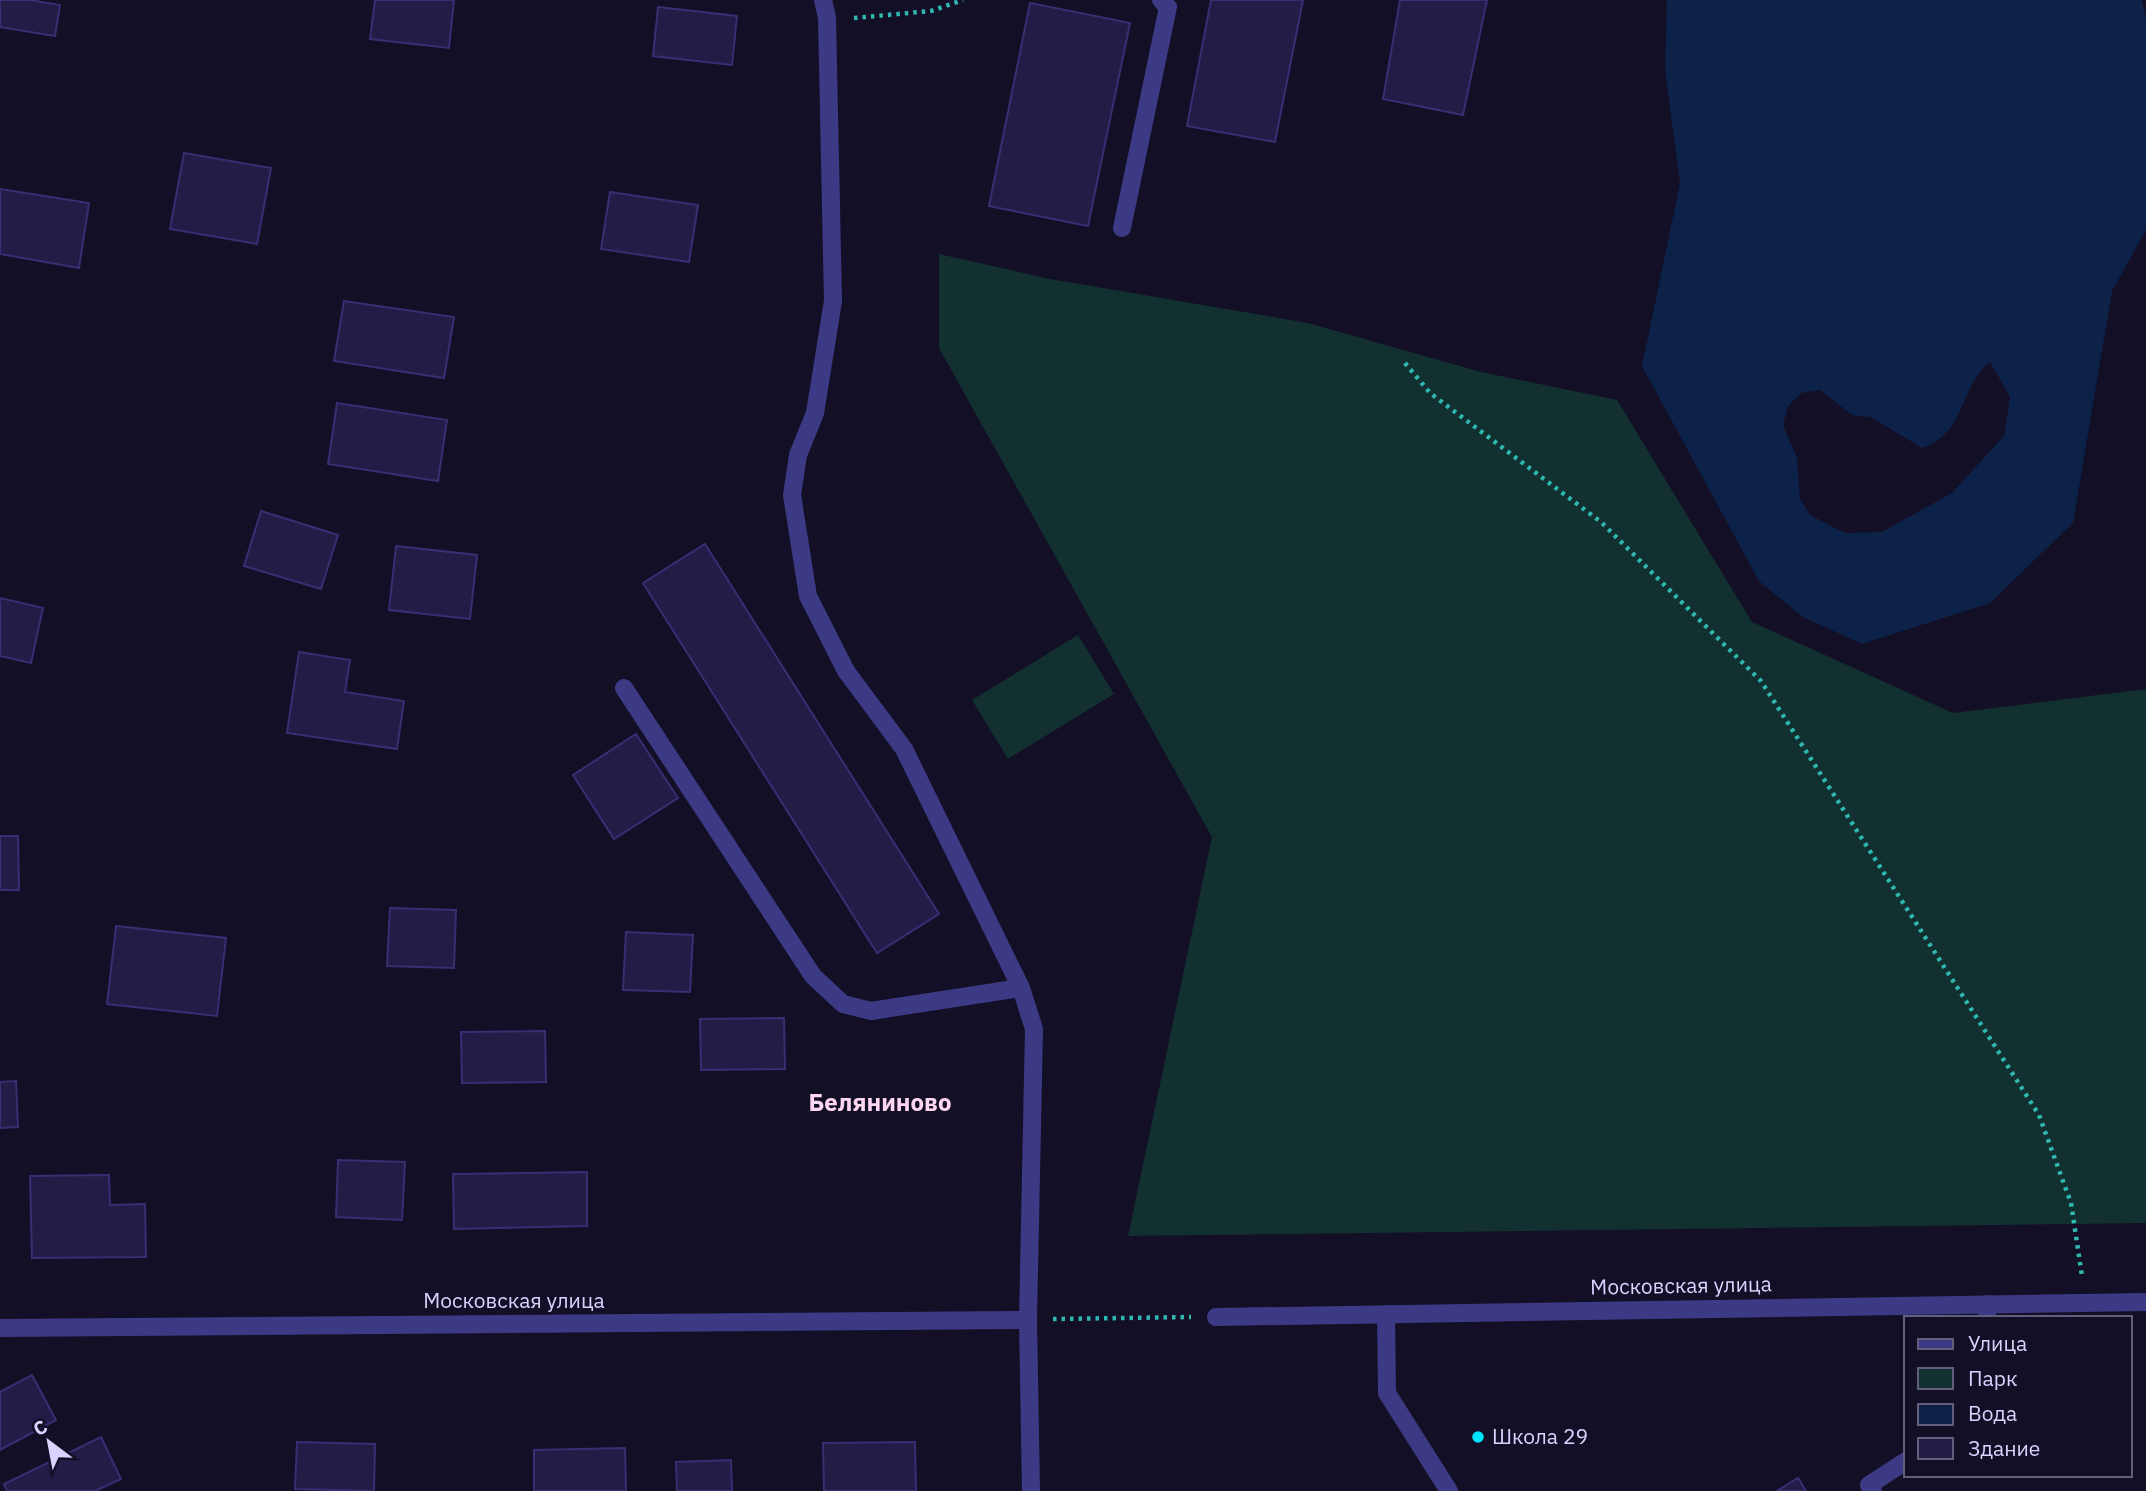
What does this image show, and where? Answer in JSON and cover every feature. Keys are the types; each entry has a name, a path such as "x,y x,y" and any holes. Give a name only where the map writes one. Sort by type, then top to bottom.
{"street":[{"path":"1122,228 1168,7 1161,0"},
{"path":"825,9 833,301 815,413 798,455 792,495 808,596 846,671 904,749 1021,988 1034,1029 1028,1320 1031,1491"},
{"path":"624,688 813,976 842,1004 871,1011 1021,988"},
{"name":"Московская улица","path":"1216,1317 1987,1311 2085,1302 2146,1302"},
{"path":"1386,1314 1387,1393 1449,1491"},
{"name":"Московская улица","path":"0,1328 1028,1320"},
{"path":"1873,1491 1869,1485 1904,1462"}],"path":[{"path":"825,9 874,18 931,11 962,0"},
{"path":"1405,363 1430,393 1601,522 1761,681 2039,1115 2071,1203 2085,1302"},
{"path":"1028,1320 1216,1317"}],"green space":[{"path":"939,254 1050,279 1308,323 1481,372 1617,400 1752,622 1953,713 2146,689 2146,1223 1128,1236 1212,837 939,348"},
{"path":"1078,635 1114,694 1008,759 972,700"}],"water":[{"path":"1667,0 2142,0 2146,18 2146,230 2112,291 2073,523 1990,603 1862,644 1803,617 1759,581 1642,366 1680,183 1665,70","holes":["1990,362 2010,397 2004,436 1952,493 1882,532 1845,533 1810,515 1800,499 1797,458 1783,425 1788,406 1801,393 1820,390 1852,415 1871,417 1922,448 1937,441 1947,432 1972,384"]}],"building":[{"path":"0,0 30,0 60,5 55,36 0,27"},
{"path":"375,0 454,0 449,48 370,39"},
{"path":"1211,0 1303,0 1275,142 1187,126"},
{"path":"1400,0 1487,0 1463,115 1383,99"},
{"path":"1030,3 1130,23 1088,226 989,206"},
{"path":"658,7 737,16 732,65 653,56"},
{"path":"184,153 271,168 257,244 170,229"},
{"path":"0,189 89,203 79,268 0,254"},
{"path":"610,192 698,205 689,262 601,249"},
{"path":"344,301 454,317 444,378 334,361"},
{"path":"337,403 447,420 438,481 328,464"},
{"path":"261,511 338,535 321,589 244,566"},
{"path":"705,544 939,914 877,953 643,583"},
{"path":"396,546 477,555 470,619 389,610"},
{"path":"0,598 43,608 31,663 0,656"},
{"path":"299,652 350,660 345,692 404,701 397,749 287,733"},
{"path":"636,734 678,798 614,839 573,775"},
{"path":"0,836 18,836 19,890 0,890"},
{"path":"390,908 456,910 454,968 387,966"},
{"path":"116,926 226,938 217,1016 107,1004"},
{"path":"626,932 693,935 690,992 623,990"},
{"path":"784,1018 785,1069 701,1070 700,1019"},
{"path":"545,1031 546,1082 462,1083 461,1032"},
{"path":"16,1081 18,1127 0,1128 0,1082"},
{"path":"338,1160 405,1162 402,1220 336,1217"},
{"path":"587,1172 587,1226 454,1229 453,1174"},
{"path":"109,1175 110,1205 145,1204 146,1257 32,1258 30,1176"},
{"path":"32,1375 56,1420 0,1450 0,1392"},
{"path":"101,1437 121,1479 95,1491 7,1491 4,1484"},
{"path":"297,1442 375,1444 374,1491 295,1489"},
{"path":"915,1442 916,1491 824,1491 823,1443"},
{"path":"625,1448 626,1491 534,1491 534,1450"},
{"path":"731,1460 732,1491 677,1491 676,1462"},
{"path":"1798,1478 1806,1491 1777,1491"}],"place":[{"name":"Школа 29","path":"1478,1437"}],"district":[{"name":"Беляниново","path":"880,1103"}]}
